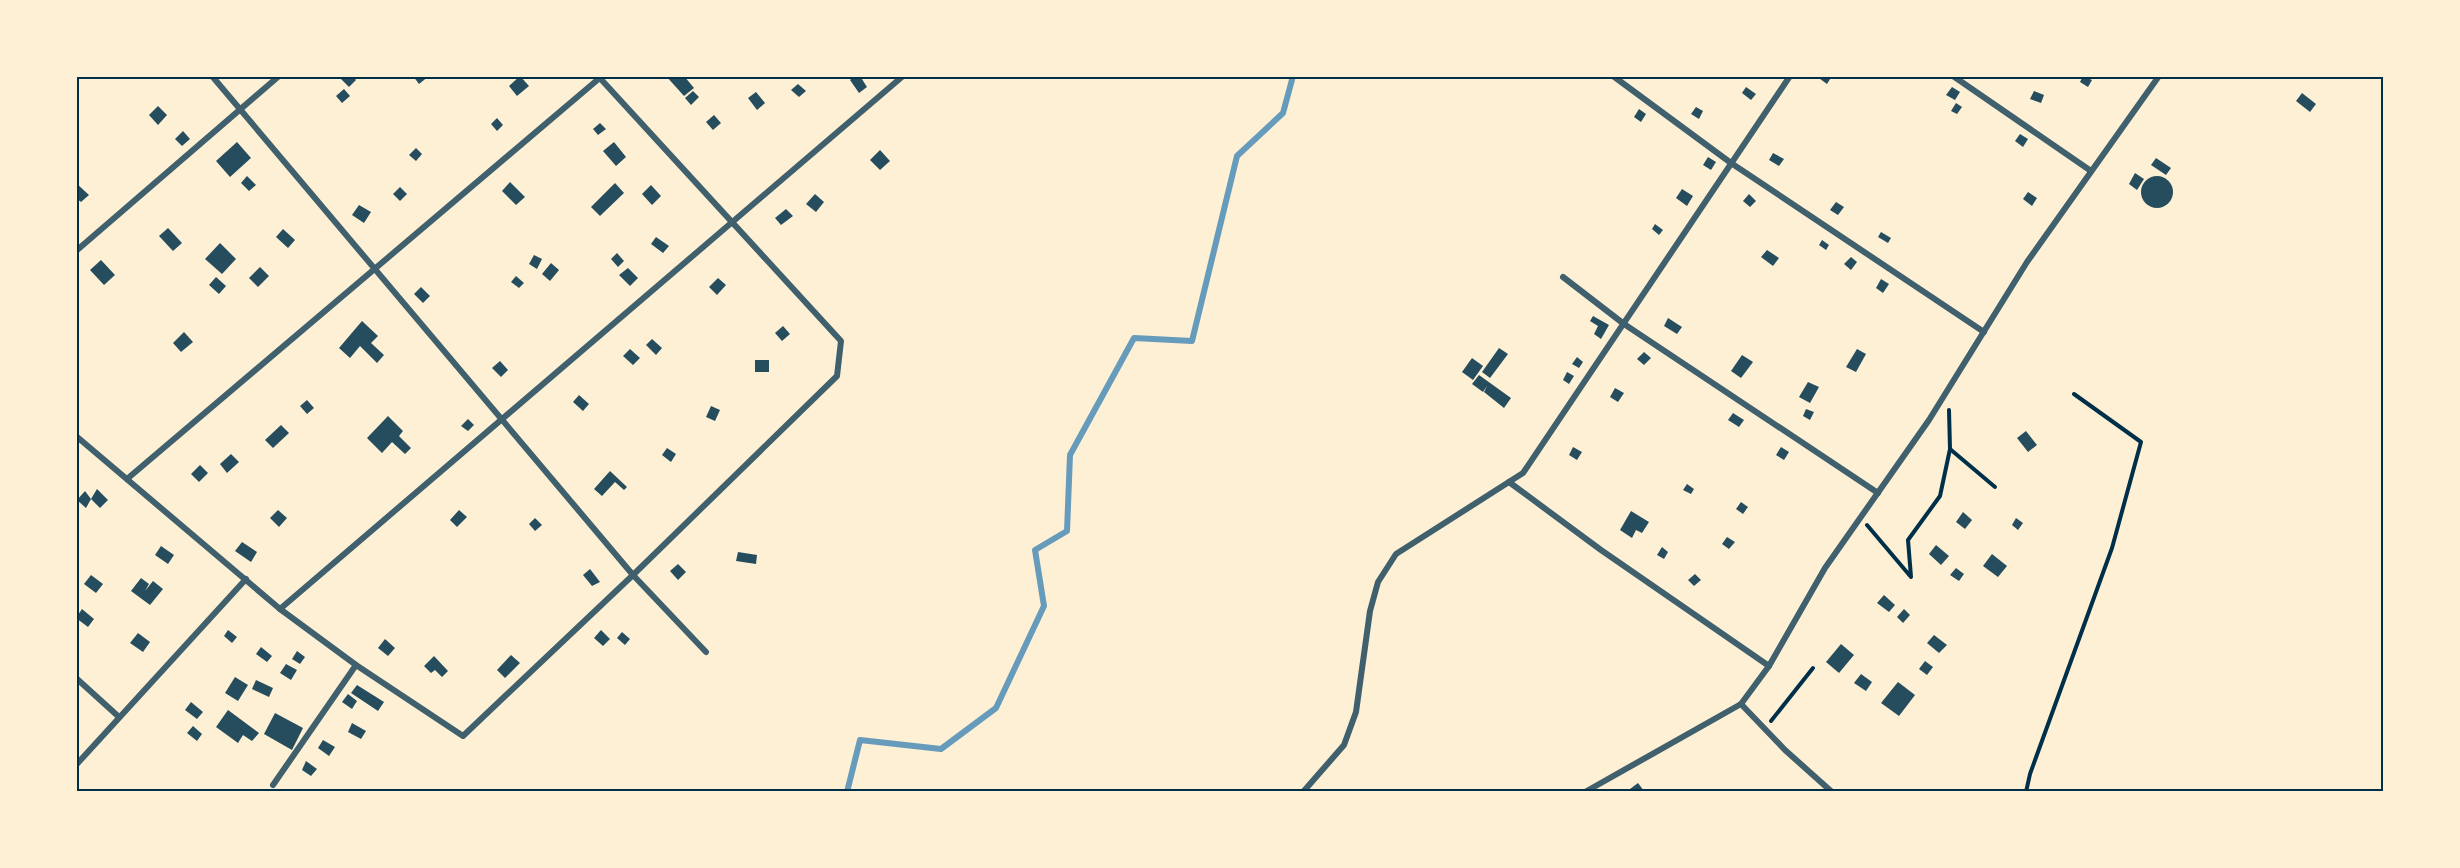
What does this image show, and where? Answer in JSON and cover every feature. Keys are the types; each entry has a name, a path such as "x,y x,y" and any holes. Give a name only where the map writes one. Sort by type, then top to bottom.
{"street":[{"path":"212,76 239,111 633,574 706,652"},
{"path":"76,251 279,76"},
{"path":"280,609 903,76"},
{"path":"1613,76 1731,163 1984,332"},
{"path":"1303,792 1344,745 1356,712 1370,611 1378,582 1396,554 1523,473 1790,76"},
{"path":"1953,76 2091,171"},
{"path":"1585,792 1741,704 1769,666 1825,568 1948,390 2027,262 2158,76"},
{"path":"76,436 280,609 356,665 463,736 837,376 841,340 600,77 127,478"},
{"path":"1563,277 1624,324 1878,493"},
{"path":"1509,482 1601,550 1769,666"},
{"path":"76,765 246,579"},
{"path":"273,785 356,665"},
{"path":"76,678 119,717"},
{"path":"1741,704 1832,792"}],"path":[{"path":"1860,518 1911,577 1908,540 1940,496 1950,449 1948,390"},
{"path":"2026,792 2030,774 2112,548 2141,442 2074,394"},
{"path":"1950,449 1995,487"},
{"path":"1765,729 1813,668"}],"building":[{"path":"344,76 353,76 356,80 349,87 341,79"},
{"path":"413,76 429,76 419,84"},
{"path":"520,76 529,86 517,96 509,86"},
{"path":"666,76 684,76 694,88 684,96"},
{"path":"854,76 860,76 867,87 859,93 850,80"},
{"path":"1816,76 1832,76 1827,84"},
{"path":"2083,76 2092,80 2088,87 2080,82"},
{"path":"798,84 806,91 799,97 791,90"},
{"path":"1746,87 1756,94 1751,100 1742,93"},
{"path":"1952,87 1960,92 1955,100 1946,95"},
{"path":"344,89 350,96 342,103 336,96"},
{"path":"693,91 699,97 691,105 685,98"},
{"path":"2034,91 2044,95 2041,103 2030,99"},
{"path":"756,92 765,103 757,110 748,98"},
{"path":"2302,93 2316,104 2310,112 2296,101"},
{"path":"1956,103 1962,107 1957,114 1951,111"},
{"path":"158,106 167,115 158,125 149,115"},
{"path":"1696,107 1703,111 1699,119 1691,114"},
{"path":"1639,109 1646,114 1641,122 1634,117"},
{"path":"714,115 721,123 713,130 706,122"},
{"path":"497,118 503,125 497,131 491,124"},
{"path":"600,123 606,129 598,135 593,129"},
{"path":"183,131 190,139 182,146 175,139"},
{"path":"2020,134 2028,139 2023,147 2015,141"},
{"path":"237,142 251,158 230,177 216,161"},
{"path":"614,142 626,157 616,166 603,151"},
{"path":"416,148 422,154 416,161 409,155"},
{"path":"880,150 890,161 880,170 870,160"},
{"path":"1773,153 1784,159 1779,166 1769,160"},
{"path":"1708,157 1716,162 1711,170 1703,165"},
{"path":"2156,158 2171,168 2166,175 2151,165"},
{"path":"2135,173 2144,179 2137,190 2129,184"},
{"path":"247,176 256,185 249,191 241,183"},
{"path":"2157,176 2168,181 2173,192 2168,203 2157,208 2146,203 2141,192 2146,181"},
{"path":"510,182 525,197 516,205 502,191"},
{"path":"76,183 89,195 81,202 76,198"},
{"path":"615,183 624,193 600,216 591,207"},
{"path":"651,185 661,196 652,205 642,194"},
{"path":"400,187 407,194 400,201 393,194"},
{"path":"1682,189 1693,196 1687,206 1676,198"},
{"path":"2028,192 2037,198 2032,206 2023,199"},
{"path":"815,194 824,202 816,212 806,204"},
{"path":"1749,194 1756,201 1750,207 1743,201"},
{"path":"1836,202 1844,207 1838,215 1830,210"},
{"path":"359,205 371,212 364,223 352,215"},
{"path":"786,209 793,216 781,225 775,218"},
{"path":"1655,224 1663,230 1659,235 1652,229"},
{"path":"168,228 182,243 173,251 159,236"},
{"path":"283,229 295,240 288,248 276,237"},
{"path":"1881,232 1891,238 1888,243 1878,237"},
{"path":"656,237 669,246 663,253 651,244"},
{"path":"1822,240 1829,245 1826,250 1819,245"},
{"path":"220,243 236,259 222,274 205,259"},
{"path":"1767,250 1779,258 1773,266 1761,257"},
{"path":"617,253 624,261 618,267 611,259"},
{"path":"534,255 542,259 537,269 529,264"},
{"path":"1851,257 1857,262 1851,270 1844,264"},
{"path":"101,260 115,275 104,285 90,270"},
{"path":"551,263 559,270 550,281 542,274"},
{"path":"260,267 269,276 258,287 249,278"},
{"path":"628,268 638,278 630,286 619,275"},
{"path":"516,276 524,283 519,288 511,282"},
{"path":"216,277 226,286 219,294 209,285"},
{"path":"718,278 726,285 717,295 709,287"},
{"path":"1881,279 1889,284 1883,293 1876,288"},
{"path":"421,287 430,296 423,303 414,294"},
{"path":"1593,316 1609,325 1601,339 1594,334 1598,326 1590,321"},
{"path":"1668,318 1682,327 1677,334 1664,326"},
{"path":"362,321 378,336 371,343 384,355 377,363 360,346 350,358 339,348"},
{"path":"783,326 790,334 782,341 775,333"},
{"path":"184,332 193,342 181,352 173,343"},
{"path":"652,339 662,348 656,355 646,345"},
{"path":"1499,348 1508,354 1490,378 1482,372"},
{"path":"630,349 640,358 633,365 623,356"},
{"path":"1857,349 1866,354 1856,372 1846,367"},
{"path":"1644,352 1651,358 1644,365 1637,359"},
{"path":"1742,355 1753,362 1741,378 1731,371"},
{"path":"1577,357 1583,362 1579,368 1572,364"},
{"path":"1472,358 1483,366 1473,380 1462,372"},
{"path":"755,360 769,360 769,372 755,372"},
{"path":"500,361 508,370 501,377 492,368"},
{"path":"1567,372 1574,376 1569,384 1563,380"},
{"path":"1479,375 1511,398 1504,408 1484,392 1487,386 1483,392 1472,384"},
{"path":"1808,382 1819,387 1810,403 1799,397"},
{"path":"1615,388 1624,393 1618,402 1610,397"},
{"path":"579,395 589,404 583,411 573,402"},
{"path":"307,400 314,408 307,414 300,406"},
{"path":"711,406 720,410 715,421 706,417"},
{"path":"1806,409 1814,412 1810,420 1803,416"},
{"path":"1733,413 1744,420 1739,427 1728,420"},
{"path":"388,416 403,431 399,436 411,448 405,454 392,442 382,453 367,438"},
{"path":"468,419 474,425 468,431 461,426"},
{"path":"281,425 289,433 273,448 265,440"},
{"path":"2026,431 2037,445 2028,452 2017,438"},
{"path":"1573,447 1582,452 1577,460 1569,455"},
{"path":"1781,447 1789,452 1784,460 1776,455"},
{"path":"667,448 676,454 671,462 662,455"},
{"path":"231,454 239,462 227,473 220,464"},
{"path":"200,465 208,473 199,482 191,474"},
{"path":"610,471 627,487 624,490 615,482 602,496 594,489"},
{"path":"1687,484 1694,489 1691,494 1683,490"},
{"path":"97,489 108,500 100,508 91,499"},
{"path":"85,491 91,499 86,508 77,500"},
{"path":"1741,502 1748,507 1743,514 1736,509"},
{"path":"278,510 287,518 279,527 270,518"},
{"path":"459,510 467,517 457,527 450,520"},
{"path":"1631,511 1649,522 1642,533 1636,530 1632,538 1620,530"},
{"path":"1963,512 1972,520 1965,529 1956,522"},
{"path":"535,518 542,525 535,531 529,524"},
{"path":"2016,518 2023,523 2018,530 2012,525"},
{"path":"1727,537 1735,542 1729,549 1722,544"},
{"path":"242,542 257,552 251,562 235,551"},
{"path":"1936,545 1949,556 1941,565 1929,554"},
{"path":"161,546 174,555 168,564 155,555"},
{"path":"1662,547 1668,552 1664,559 1657,555"},
{"path":"738,552 757,555 756,564 736,561"},
{"path":"1992,554 2007,566 1998,577 1983,566"},
{"path":"678,564 686,572 678,580 670,571"},
{"path":"1956,568 1964,574 1959,581 1950,575"},
{"path":"590,569 600,582 592,586 583,575"},
{"path":"1695,574 1701,580 1694,586 1688,580"},
{"path":"91,575 103,584 96,593 84,584"},
{"path":"141,578 149,584 145,591 153,581 163,589 150,605 131,591"},
{"path":"1884,595 1895,605 1889,612 1877,603"},
{"path":"82,609 94,619 88,627 76,618"},
{"path":"1904,609 1910,615 1903,623 1897,617"},
{"path":"228,630 237,637 232,643 224,636"},
{"path":"601,630 610,639 603,646 594,638"},
{"path":"622,632 630,639 625,645 617,638"},
{"path":"138,633 150,642 143,652 130,643"},
{"path":"1934,635 1947,645 1939,653 1927,643"},
{"path":"385,639 395,648 388,656 378,648"},
{"path":"1841,644 1854,655 1839,673 1826,662"},
{"path":"261,647 272,656 267,662 256,654"},
{"path":"297,651 305,657 300,664 292,659"},
{"path":"511,655 520,663 505,678 497,670"},
{"path":"434,656 448,671 442,677 435,670 431,673 424,666"},
{"path":"1925,661 1933,667 1927,675 1919,669"},
{"path":"286,664 297,670 291,680 280,673"},
{"path":"1861,674 1872,682 1866,691 1854,683"},
{"path":"235,677 248,685 238,701 225,693"},
{"path":"256,680 273,688 269,697 252,689"},
{"path":"1898,682 1915,695 1899,716 1881,703"},
{"path":"357,685 384,702 378,711 351,693"},
{"path":"348,694 357,701 352,709 342,702"},
{"path":"191,702 203,712 197,719 185,710"},
{"path":"228,710 259,733 252,741 243,735 238,743 216,727"},
{"path":"275,713 303,728 292,750 264,734"},
{"path":"352,723 366,731 361,739 348,732"},
{"path":"193,726 202,734 197,741 187,733"},
{"path":"323,740 335,747 329,756 318,748"},
{"path":"306,761 317,769 311,776 302,770"},
{"path":"1638,783 1644,791 1626,792"}],"waterway":[{"path":"847,792 860,740 941,749 996,708 1044,606 1035,550 1067,531 1070,455 1134,338 1192,341 1237,156 1283,113 1293,76"}]}
